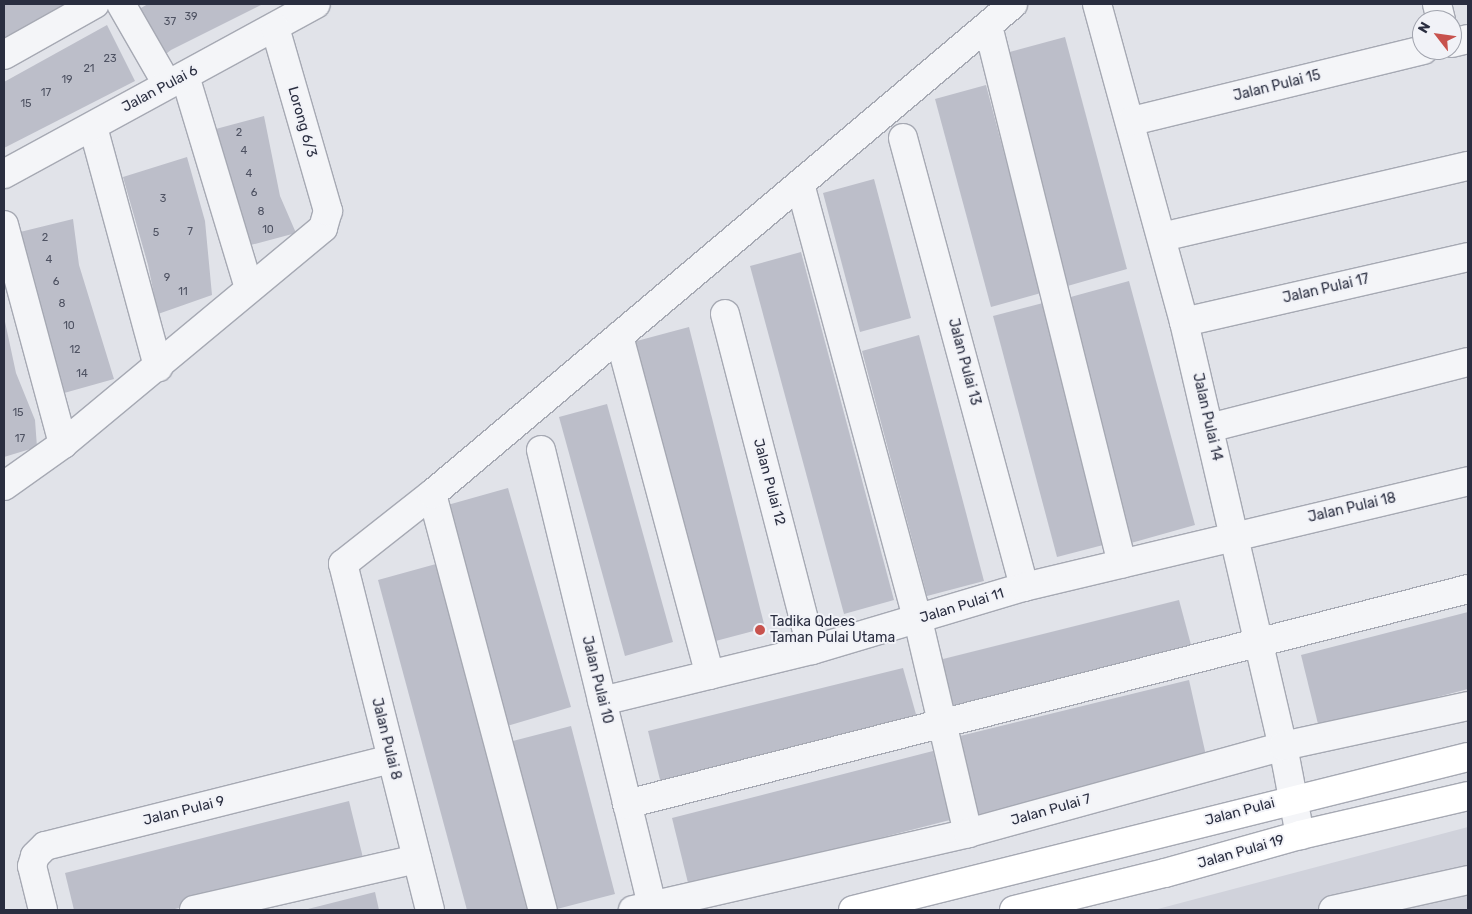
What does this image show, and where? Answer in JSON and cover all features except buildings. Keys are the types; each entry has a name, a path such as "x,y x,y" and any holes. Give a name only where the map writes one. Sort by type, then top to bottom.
{"main road":[{"name":"Jalan Pulai","path":"853,910 1013,872 1292,799 1468,757"},
{"name":"Jalan Pulai 19","path":"1020,909 1165,873 1300,835 1468,796"}],"street":[{"path":"4,56 95,4"},
{"path":"4,486 63,444 158,367 249,288 176,80 121,4"},
{"name":"Jalan Pulai 6","path":"4,174 316,4"},
{"path":"543,910 432,494 1013,4"},
{"name":"Jalan Pulai 14","path":"1097,4 1132,121 1184,322 1283,746 1300,835"},
{"path":"988,26 1122,564"},
{"name":"Lorong 6/3","path":"249,288 322,228 328,218 275,27"},
{"name":"Jalan Pulai 15","path":"1132,121 1412,53"},
{"path":"93,127 158,367"},
{"name":"Jalan Pulai 13","path":"903,138 1024,587"},
{"path":"1162,237 1468,166"},
{"path":"800,184 918,620 968,833"},
{"path":"4,225 63,444"},
{"name":"Jalan Pulai 17","path":"1184,322 1468,257"},
{"name":"Jalan Pulai 12","path":"725,314 812,650"},
{"path":"619,336 710,675"},
{"path":"1209,428 1468,362"},
{"name":"Jalan Pulai 10","path":"541,450 627,804 646,909"},
{"name":"Jalan Pulai 18","path":"1235,535 1468,481"},
{"name":"Jalan Pulai 8","path":"430,910 342,567 346,560 432,494"},
{"name":"Jalan Pulai 11","path":"602,701 812,650 1024,587 1235,535"},
{"path":"627,804 1259,644 1468,589"},
{"name":"Jalan Pulai 7","path":"646,909 968,833 1283,746 1468,706"},
{"name":"Jalan Pulai 9","path":"43,910 32,866 35,856 45,846 391,759"},
{"path":"194,910 416,859"},
{"path":"1340,909 1468,880"}],"shaded area":[{"path":"1468,827 1468,910 1154,910"}],"place":[{"name":"Tadika Qdees Taman Pulai Utama","path":"760,630"}]}
